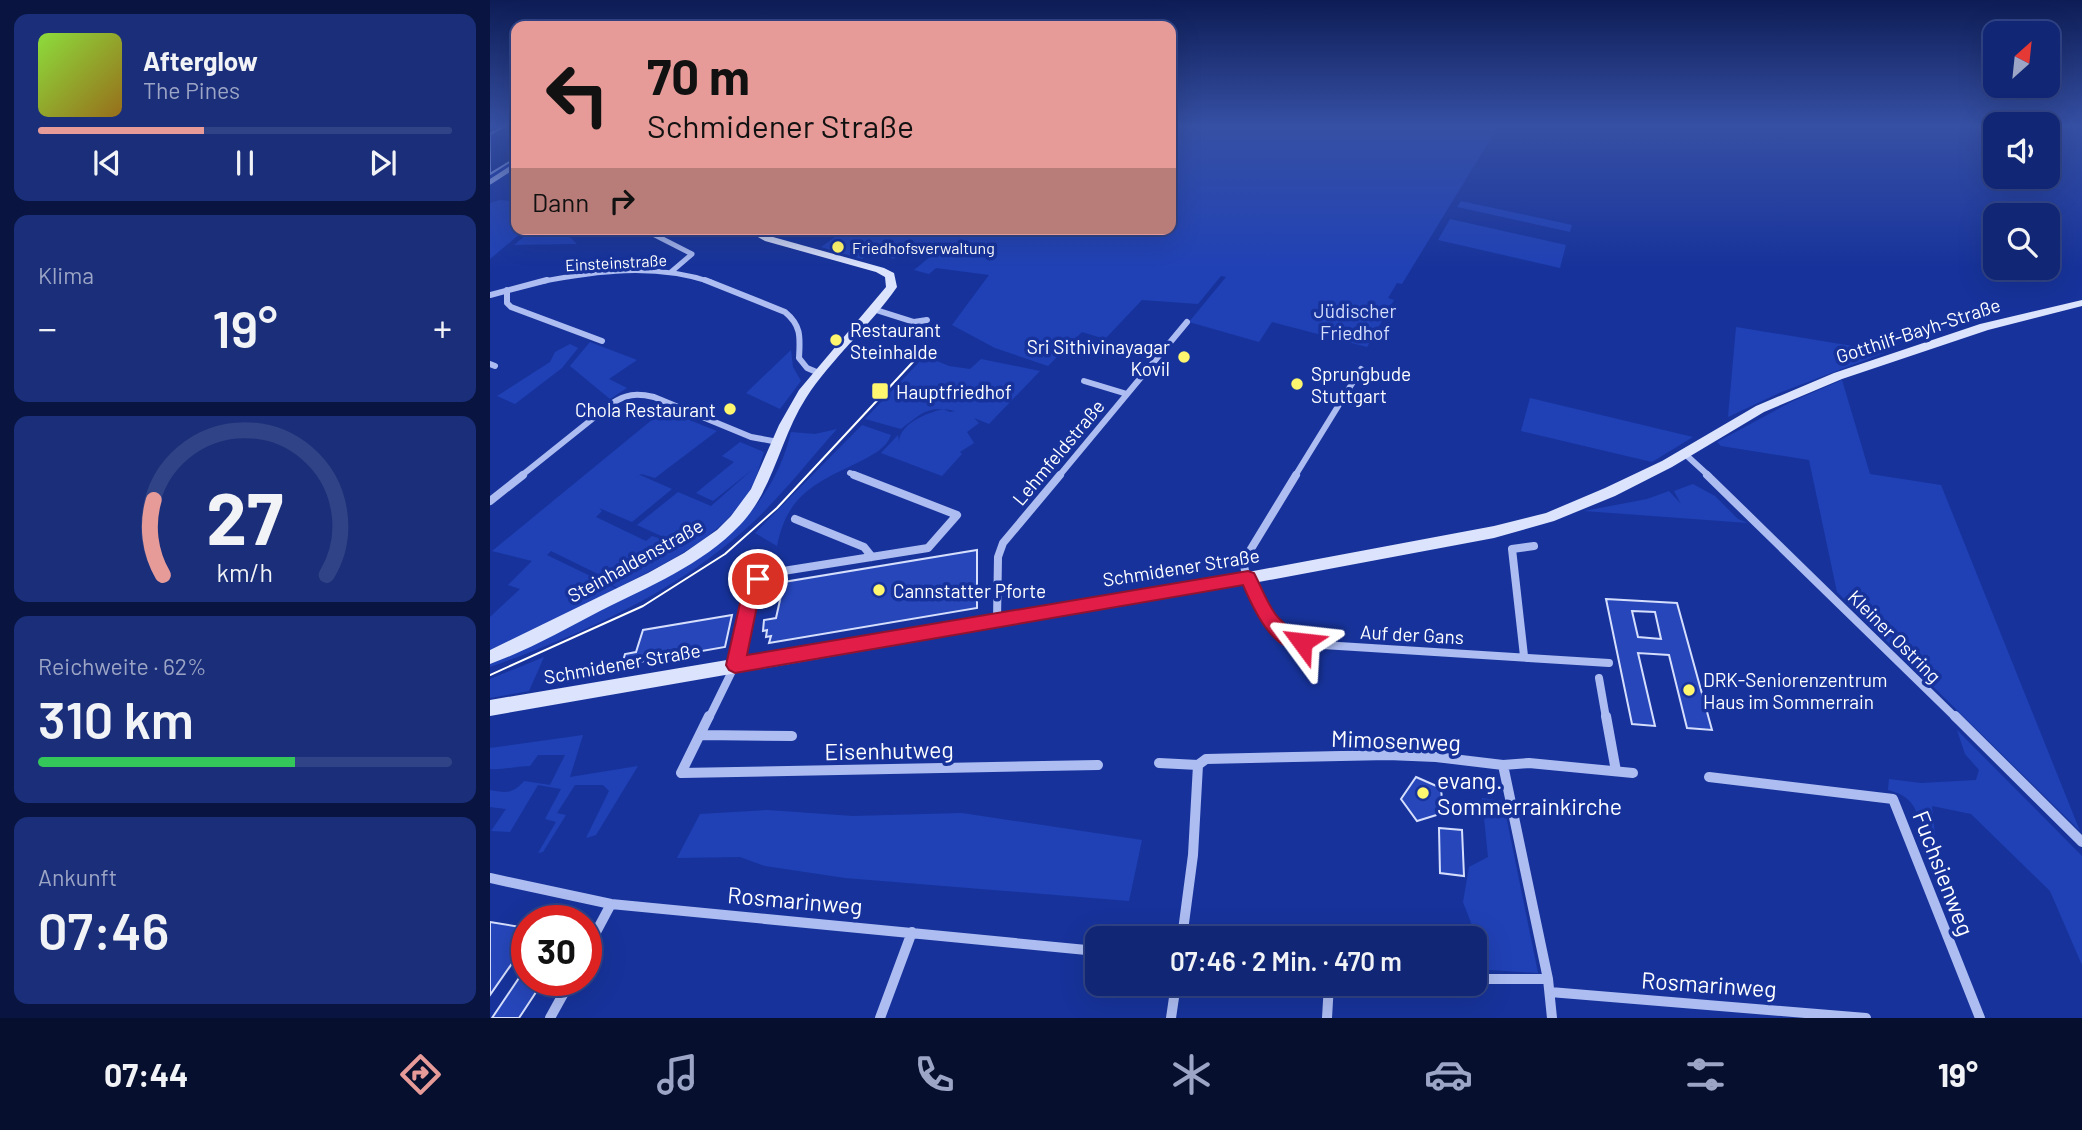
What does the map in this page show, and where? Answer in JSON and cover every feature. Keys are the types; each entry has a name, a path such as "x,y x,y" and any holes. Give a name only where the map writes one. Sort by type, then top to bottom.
{"main road":[{"name":"Steinhaldenstraße","path":"490,657 623,592 705,546 726,529 747,508 760,486 778,442 803,394 876,310 892,287 890,275 761,235"},
{"name":"Gotthilf-Bayh-Straße","path":"1770,404 1838,376 1944,339 2082,303"},
{"name":"Schmidener Straße","path":"490,708 1472,537 1576,507 1685,454 1770,404"}],"street":[{"path":"655,235 692,254 688,260 670,272"},
{"name":"Einsteinstraße","path":"490,295 556,279 594,274 670,272 705,281 785,312 797,320 802,329 799,358 802,364 819,373"},
{"path":"507,290 507,303 511,307 601,341"},
{"path":"876,310 914,322 927,320"},
{"name":"Lehmfeldstraße","path":"997,620 998,557 1003,543 1187,322"},
{"path":"1220,582 1233,575 1243,562 1361,369"},
{"path":"1084,381 1127,394"},
{"path":"490,501 611,404 622,397 637,393 654,397 751,437 778,442"},
{"name":"Kleiner Ostring","path":"1685,454 1771,535 2082,842"},
{"path":"792,736 701,735 735,665 751,590 758,579 777,572 928,548 957,516 850,474"},
{"path":"795,519 864,547 872,557"},
{"path":"1524,656 1512,549 1534,546"},
{"name":"Auf der Gans","path":"1243,562 1264,614 1275,628 1302,642 1390,651 1524,656 1609,663"},
{"path":"1599,678 1616,771"},
{"name":"Eisenhutweg","path":"701,735 681,773 1098,765"},
{"name":"Mimosenweg","path":"1159,763 1198,765 1206,759 1388,755 1436,757 1503,765 1529,763 1633,773"},
{"path":"1184,926 1193,855 1198,765"},
{"path":"1503,765 1548,979 1552,1018"},
{"name":"Fuchsienweg","path":"1709,777 1893,799 1980,1018"},
{"name":"Rosmarinweg","path":"490,878 611,904 1085,950"},
{"path":"602,921 611,904"},
{"path":"880,1018 912,932"},
{"path":"1487,979 1548,979"},
{"name":"Rosmarinweg","path":"1550,992 1866,1018"},
{"path":"550,1018 562,996"},
{"path":"1171,1018 1174,996"},
{"path":"1327,1018 1328,996"}],"green space":[{"name":"Hauptfriedhof","path":"1176,173 1470,173 1402,284 1397,283 1388,298 1394,300 1367,347 1272,322 1259,342 1189,322 1226,277 1221,276 1198,304 1142,300 1105,339 1082,332 1048,366 995,348 952,325 989,275 936,268 929,274 914,270 937,251 913,244 894,259 872,252 862,259 821,247 838,235 1176,235"},
{"path":"511,201 511,235 519,235 490,259 490,203"},
{"path":"1461,201 1572,225 1570,232 1457,207"},
{"path":"1450,219 1566,245 1560,268 1438,240"},
{"path":"526,235 568,235 577,244 514,245"},
{"path":"1736,327 1884,353 1779,393 1728,417"},
{"path":"590,342 637,360 609,379 627,388 610,399 570,366"},
{"path":"570,344 578,348 562,368 515,404 497,396 550,362 555,352"},
{"path":"791,350 793,367 801,381 780,409 746,393"},
{"path":"925,356 949,366 970,369 981,359 1040,371 989,424 974,418 979,423 967,432 974,443 960,452 962,454 942,476 881,453 898,435 899,442 909,424 942,409 926,412 901,429 865,419"},
{"path":"1842,380 1870,474 1941,485 2080,831 1837,592 1809,460 1721,446 1717,442 1791,402"},
{"path":"1530,398 1693,437 1652,462 1521,431"},
{"path":"664,410 717,431 655,478 641,474 635,478 640,475 672,489 632,522 599,508 602,511 596,517 646,541 652,536 670,542 693,521 670,540 637,525 678,492 711,506 753,469 713,501 696,493 734,462 722,456 740,442 764,452 753,484 739,506 709,535 692,547 618,588 599,579 602,576 551,551 547,555 617,589 490,650 490,617 520,589 508,585 532,561 492,551"},
{"path":"862,425 891,435 878,451 816,484 805,493 788,514 777,546 755,533"},
{"path":"837,429 762,513 735,538 679,579 586,629 490,667 490,661 730,534 768,488 782,461 791,432 815,434"},
{"path":"1693,484 1715,496 1738,519 1748,523 1584,511 1647,499 1669,491 1681,504 1674,491"},
{"path":"544,657 529,691 490,698 490,679"},
{"path":"1957,730 2082,856 2082,965 2050,891 1971,814 1932,806 1935,835 1924,837 1917,813 1910,801 1888,790 1889,779 1921,783 1976,780 1979,770 1965,754"},
{"path":"583,735 570,777 638,766 596,835 586,838 609,791 603,785 575,785 557,813 566,815 543,852 538,853 556,822 545,819 561,789 538,785 510,832 491,831 506,809 490,807 490,790 509,792 524,781 550,785 565,755 538,755 530,766 490,769 490,748"},
{"path":"1482,798 1503,801 1538,973 1489,970 1487,926 1472,926 1463,902 1469,867 1488,857"},
{"path":"767,810 853,816 962,813 1142,840 1129,901 845,878 765,866 740,857 677,858 700,814"}],"building":[{"name":"Cannstatter Pforte","path":"977,550 977,608 769,643 771,636 766,637 767,630 763,631 764,620 776,618 784,582"},
{"name":"DRK-Seniorenzentrum Haus im Sommerrain","path":"1606,599 1677,603 1712,730 1687,728 1669,655 1638,653 1655,726 1632,724","holes":["1632,611 1655,612 1661,639 1638,637"]},
{"path":"732,615 725,647 622,665 625,654 636,652 643,630"},
{"name":"evang. Sommerrainkirche","path":"1416,777 1441,788 1443,813 1417,821 1401,799"},
{"path":"1439,828 1462,830 1464,876 1440,873"},
{"path":"490,922 511,925 511,965 490,995"},
{"path":"511,990 511,996 533,996 519,1018 492,1018"}],"tram line":[{"path":"490,675 643,606 725,554 777,508 925,349"}],"place":[{"name":"Friedhofsverwaltung","path":"838,247"},
{"name":"Restaurant Steinhalde","path":"836,340"},
{"name":"Sri Sithivinayagar Kovil","path":"1184,357"},
{"name":"Sprungbude Stuttgart","path":"1297,384"},
{"name":"Hauptfriedhof","path":"880,391"},
{"name":"Chola Restaurant","path":"730,409"},
{"name":"Cannstatter Pforte","path":"879,590"},
{"name":"DRK-Seniorenzentrum Haus im Sommerrain","path":"1689,690"},
{"name":"evang. Sommerrainkirche","path":"1423,793"}],"route":[{"path":"758,579 751,590 735,665 1248,578 1264,614 1275,628 1302,642"}],"park label":[{"name":"Jüdischer Friedhof","path":"1355,321"}]}
